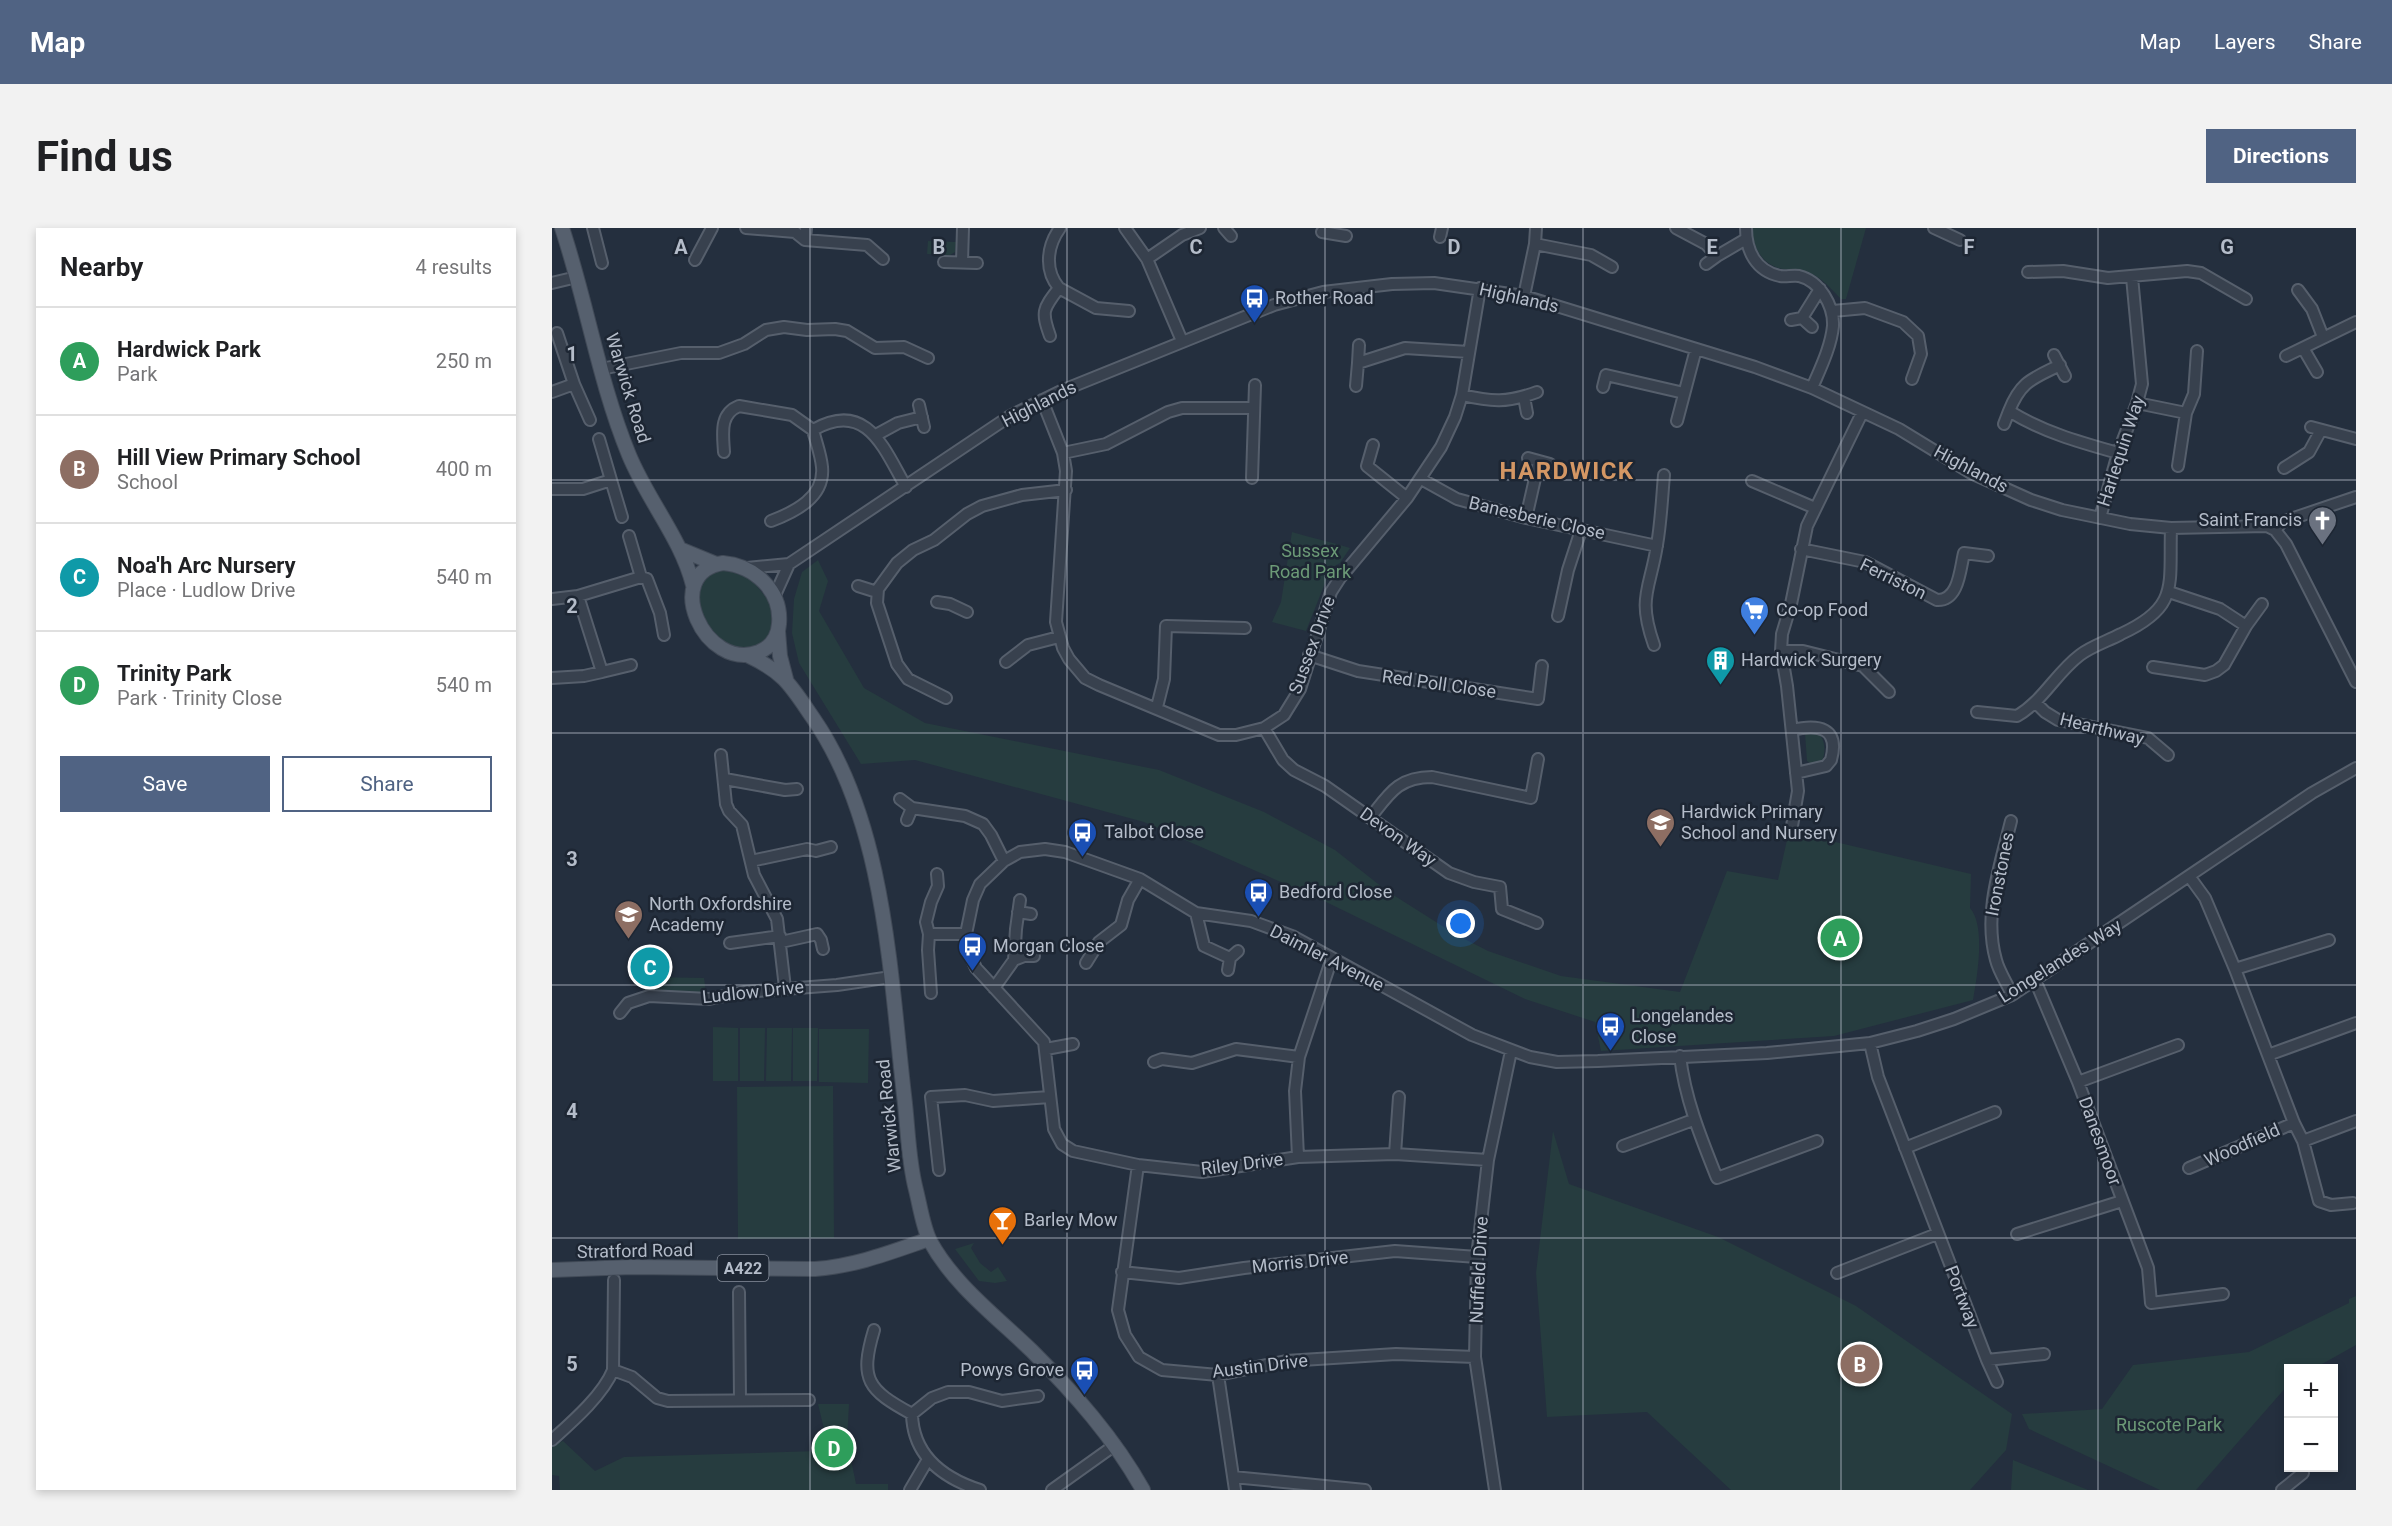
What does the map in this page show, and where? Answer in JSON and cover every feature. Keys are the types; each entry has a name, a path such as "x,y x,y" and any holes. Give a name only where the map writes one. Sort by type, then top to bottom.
{"main road":[{"name":"Warwick Road","path":"562,228 601,369 629,454 647,494 682,550 693,585"},
{"path":"682,550 716,564 733,564 747,568 764,581 775,595 778,605 778,631 775,641 764,650 749,656 730,653 710,641 695,610 692,593 693,585 703,571 716,564"},
{"name":"Warwick Road","path":"778,631 780,656 786,679"},
{"name":"Warwick Road","path":"749,656 766,664 786,679 828,740 868,839 891,977 915,1186 929,1239 946,1265 980,1302 1040,1360 1085,1408 1115,1444 1143,1490"},
{"name":"Stratford Road","path":"552,1270 632,1267 838,1268 871,1260 929,1239"}],"street":[{"path":"593,228 602,263"},
{"path":"695,260 712,228"},
{"path":"746,228 795,232 805,240 867,244 883,259"},
{"path":"805,240 806,228"},
{"path":"962,262 963,228"},
{"path":"1060,228 1052,242 1049,255 1052,279 1059,288 1096,308 1111,304 1129,311"},
{"path":"1125,228 1147,259 1182,341"},
{"path":"1147,259 1182,235 1200,228"},
{"path":"1524,296 1536,228"},
{"path":"1676,228 1706,243 1717,256"},
{"path":"1934,228 1950,231 1960,240"},
{"path":"1322,232 1335,231 1346,236"},
{"path":"1706,264 1746,234 1750,253 1758,265 1768,272 1782,276 1798,276 1809,280 1820,290 1833,311 1833,327 1830,342 1812,388"},
{"path":"1535,244 1591,255 1612,267"},
{"path":"944,262 977,262"},
{"path":"2028,272 2058,270 2108,278 2187,271 2201,273 2246,298"},
{"path":"552,283 577,277"},
{"name":"Harlequin Way","path":"2100,518 2118,453 2142,384 2132,277"},
{"name":"Highlands","path":"747,568 789,564 986,432 1042,399 1274,305 1323,292 1392,284 1434,284 1480,288 1524,296 1696,349 1812,388 1899,429 1971,473 2062,510 2130,524 2171,528 2267,526 2275,530"},
{"path":"1050,336 1044,320 1044,307 1059,288"},
{"name":"Sussex Drive","path":"1042,399 1063,453 1066,490 1056,610 1059,637 1069,660 1085,678 1219,735 1236,735 1264,728 1284,715 1300,689 1331,592 1340,578 1407,498 1441,447 1462,395 1480,288"},
{"path":"1812,327 1796,319 1820,290"},
{"path":"2298,290 2312,309 2323,338"},
{"path":"1833,311 1865,308 1903,322 1918,336 1921,354 1912,379"},
{"path":"2286,356 2356,322"},
{"path":"601,369 681,353 719,353 744,344 766,330 784,327 847,331 875,348 904,347 928,358"},
{"path":"557,333 574,384 590,420"},
{"path":"1356,386 1359,345"},
{"path":"1358,363 1405,348 1469,352"},
{"path":"2303,348 2317,372"},
{"path":"1677,421 1696,349"},
{"path":"2178,466 2186,413 2194,394 2197,351"},
{"path":"2054,355 2065,376"},
{"path":"2004,424 2016,393 2023,386 2060,365"},
{"path":"1603,387 1606,375 1684,393"},
{"path":"552,392 574,384"},
{"path":"1252,478 1255,385"},
{"path":"1462,395 1500,402 1537,393"},
{"path":"1524,397 1527,413"},
{"path":"2137,403 2186,413"},
{"path":"724,452 725,418 731,409 739,405 792,415 813,430 822,467 818,487 811,499 789,514 771,521"},
{"path":"876,435 898,423 923,422 919,405"},
{"path":"1063,453 1106,444 1168,412 1182,408 1254,408"},
{"path":"2009,411 2031,425 2064,438 2118,453"},
{"path":"1792,826 1798,791 1781,651 1782,634 1791,604 1807,526 1862,413"},
{"path":"813,430 839,420 853,421 865,426 876,435 906,487"},
{"path":"2284,468 2309,452 2316,429 2356,439"},
{"path":"599,439 622,517"},
{"path":"1373,445 1366,466 1407,498"},
{"path":"1526,518 1544,462 1528,458"},
{"path":"1654,645 1644,610 1644,598 1657,546 1664,475"},
{"name":"Banesberie Close","path":"1421,479 1456,499 1526,518 1657,546"},
{"path":"552,489 583,489 610,480"},
{"path":"1752,481 1815,508"},
{"path":"946,698 908,679 897,664 877,603 877,592 897,562 913,550 934,540 967,514 982,506 1022,495 1066,490"},
{"path":"2356,497 2282,522 2275,530 2286,544 2356,682"},
{"path":"1977,712 2017,716 2036,703 2081,654 2150,619 2164,603 2169,592 2171,528"},
{"path":"1558,616 1568,570 1581,530"},
{"path":"629,536 641,577"},
{"name":"Ferriston","path":"1802,549 1865,562 1937,600 1950,596 1955,589 1964,553 1988,556"},
{"path":"775,595 789,564"},
{"path":"552,599 578,596 641,577 647,579 660,613 664,635"},
{"path":"858,586 877,592"},
{"path":"2169,592 2220,609 2246,626"},
{"path":"578,596 602,672"},
{"path":"937,603 950,604 967,612"},
{"path":"2153,666 2205,675 2216,671 2224,665 2246,626 2262,604"},
{"path":"1157,707 1164,679 1166,626 1245,628"},
{"path":"1006,662 1028,645 1059,637"},
{"path":"1781,651 1803,651 1863,666 1889,692"},
{"name":"Red Poll Close","path":"1309,656 1358,671 1538,699 1542,666"},
{"path":"552,678 584,676 631,664"},
{"name":"Hearthway","path":"2036,703 2058,720 2148,738 2168,755"},
{"path":"1792,730 1805,727 1825,729 1830,734 1832,744 1831,760 1826,766 1796,773"},
{"name":"Devon Way","path":"1264,728 1283,760 1294,770 1325,786 1456,877 1500,887 1502,909 1537,923"},
{"path":"721,755 726,804 729,811 742,825 754,875 777,919 785,988"},
{"path":"1370,818 1396,785 1418,777 1432,777 1531,798 1538,759"},
{"name":"Longelandes Way","path":"1510,1051 1557,1062 1767,1053 1870,1042 1917,1031 1954,1019 2012,994 2035,980 2312,793 2355,771"},
{"path":"725,779 785,790 797,789"},
{"path":"900,800 912,808 964,816 983,824 991,835 1004,861 980,884 973,900 966,934 970,956 976,968 1039,1035 1046,1048 1073,1044"},
{"path":"907,820 912,808"},
{"name":"Ironstones","path":"2011,821 1991,914 1991,933 1997,963 2012,994"},
{"path":"751,861 807,849 816,851 831,848"},
{"name":"Daimler Avenue","path":"1004,861 1020,852 1045,849 1065,852 1140,879 1196,913 1251,921 1292,936 1472,1035 1510,1051"},
{"path":"931,993 926,971 929,934 926,922 938,886 936,874"},
{"name":"Woodfield","path":"2189,876 2205,898 2235,969 2303,1141 2319,1201 2331,1205 2353,1203"},
{"path":"1086,963 1099,942 1121,925 1128,900 1140,879"},
{"path":"994,988 1014,960 1020,900"},
{"path":"1018,912 1031,914"},
{"path":"1196,913 1204,946 1234,955 1228,970"},
{"path":"730,943 817,934 823,949"},
{"path":"929,934 966,934"},
{"path":"2235,969 2329,940"},
{"path":"1014,960 1024,956 1034,956"},
{"path":"1298,1157 1295,1091 1299,1057 1332,958"},
{"name":"Ludlow Drive","path":"620,1013 628,1004 650,996 709,999 785,988 837,985 891,977"},
{"name":"Danesmoor","path":"2035,980 2078,1082 2148,1268 2151,1303 2223,1293"},
{"path":"2268,1055 2356,1023"},
{"name":"Portway","path":"1870,1042 1878,1077 1937,1234 1997,1382"},
{"name":"Danesmoor","path":"2078,1082 2178,1045"},
{"name":"Riley Drive","path":"1046,1048 1054,1129 1062,1144 1073,1150 1138,1165 1202,1172 1298,1157 1395,1154 1488,1160"},
{"path":"1154,1062 1162,1059 1191,1063 1236,1049 1299,1057"},
{"name":"Nuffield Drive","path":"1495,1490 1475,1357 1477,1257 1488,1160 1510,1051"},
{"path":"1680,1056 1682,1078 1693,1120 1717,1178 1817,1141"},
{"path":"939,1170 930,1093 965,1095 993,1101 1050,1096"},
{"path":"1395,1154 1399,1097"},
{"path":"1905,1148 1995,1112"},
{"path":"1623,1146 1693,1120"},
{"name":"Woodfield","path":"2303,1141 2356,1120"},
{"name":"Woodfield","path":"2190,1168 2294,1123"},
{"name":"Austin Drive","path":"1138,1165 1118,1310 1125,1335 1139,1357 1162,1370 1218,1375 1286,1361 1396,1354 1475,1357"},
{"name":"Danesmoor","path":"2017,1234 2122,1201"},
{"path":"1837,1273 1937,1234"},
{"name":"Morris Drive","path":"1122,1272 1179,1278 1244,1268 1395,1251 1477,1257"},
{"path":"552,1440 609,1381 613,1370 614,1280"},
{"path":"739,1292 740,1400"},
{"path":"874,1330 867,1355 867,1366 874,1390 887,1401 912,1414"},
{"path":"1987,1360 2044,1354"},
{"path":"613,1370 632,1377 657,1398 668,1401 809,1400"},
{"path":"1218,1375 1235,1490"},
{"path":"912,1414 932,1398 948,1392 969,1392 1002,1401 1038,1396"},
{"path":"912,1414 912,1426 927,1461 964,1485 980,1490"},
{"path":"1055,1490 1115,1444"},
{"path":"910,1490 927,1461"},
{"path":"2282,1490 2303,1473"},
{"path":"1233,1477 1365,1490"}],"green space":[{"path":"1752,228 1866,228 1846,299 1841,299 1824,282 1809,272 1780,269 1767,262 1755,244"},
{"path":"928,241 956,242 955,252 950,255 927,254"},
{"name":"Sussex Road Park","path":"1292,532 1350,548 1340,563 1331,568 1306,631 1272,622 1281,602"},
{"path":"818,560 828,581 819,611 864,688 925,723 1159,770 1264,812 1335,850 1387,891 1455,934 1488,951 1561,976 1680,992 1727,871 1778,880 1789,831 1971,874 1970,908 1975,916 1979,939 1973,1000 1834,1036 1601,1051 1595,1022 1525,999 1322,900 1144,822 915,760 861,764 799,663 792,633 794,599 802,572"},
{"path":"731,571 753,582 771,607 773,622 770,635 762,644 749,649 737,650 725,646 716,638 702,615 699,603 704,581 715,572"},
{"path":"1810,731 1819,734 1824,742 1822,761 1813,765 1807,761 1805,733"},
{"path":"649,977 704,978 706,993 647,990 646,981 649,981"},
{"path":"713,1027 738,1028 738,1081 713,1081"},
{"path":"740,1028 765,1028 764,1081 740,1081"},
{"path":"767,1028 792,1028 791,1081 766,1081"},
{"path":"793,1028 818,1028 817,1081 793,1081"},
{"path":"819,1029 869,1029 868,1083 819,1082"},
{"path":"833,1086 834,1238 738,1239 737,1087"},
{"path":"1553,1131 1569,1184 1718,1237 1856,1306 2012,1414 2006,1450 1970,1490 1731,1490 1647,1412 1547,1417 1536,1273"},
{"path":"974,1243 971,1248 980,1263 991,1272 998,1267 1007,1281 995,1283 979,1281 955,1249"},
{"name":"Ruscote Park","path":"2356,1296 2356,1345 2322,1364 2284,1364 2284,1390 2196,1490 2160,1490 2029,1429 2022,1414 2102,1409 2133,1365 2249,1352 2349,1303 2349,1299"},
{"path":"818,1404 849,1404 847,1440 856,1484 888,1484 888,1490 560,1490 559,1476 552,1475 552,1445 563,1441 595,1471 624,1457 818,1451 819,1435 825,1433"},
{"path":"2013,1460 2088,1490 2011,1490"}],"place":[{"name":"Rother Road","path":"1254,324"},
{"name":"Saint Francis","path":"2323,546"},
{"name":"Co-op Food","path":"1755,636"},
{"name":"Hardwick Surgery","path":"1720,686"},
{"name":"Hardwick Primary School and Nursery","path":"1660,848"},
{"name":"Talbot Close","path":"1083,858"},
{"name":"Bedford Close","path":"1258,918"},
{"name":"Hardwick Park","path":"1840,938"},
{"name":"North Oxfordshire Academy","path":"628,940"},
{"name":"Noa'h Arc Nursery","path":"650,967"},
{"name":"Morgan Close","path":"972,972"},
{"name":"Longelandes Close","path":"1610,1052"},
{"name":"Barley Mow","path":"1003,1246"},
{"name":"Hill View Primary School","path":"1860,1364"},
{"name":"Powys Grove","path":"1085,1396"},
{"name":"Trinity Park","path":"834,1448"}],"district":[{"name":"HARDWICK","path":"1567,471"}]}
